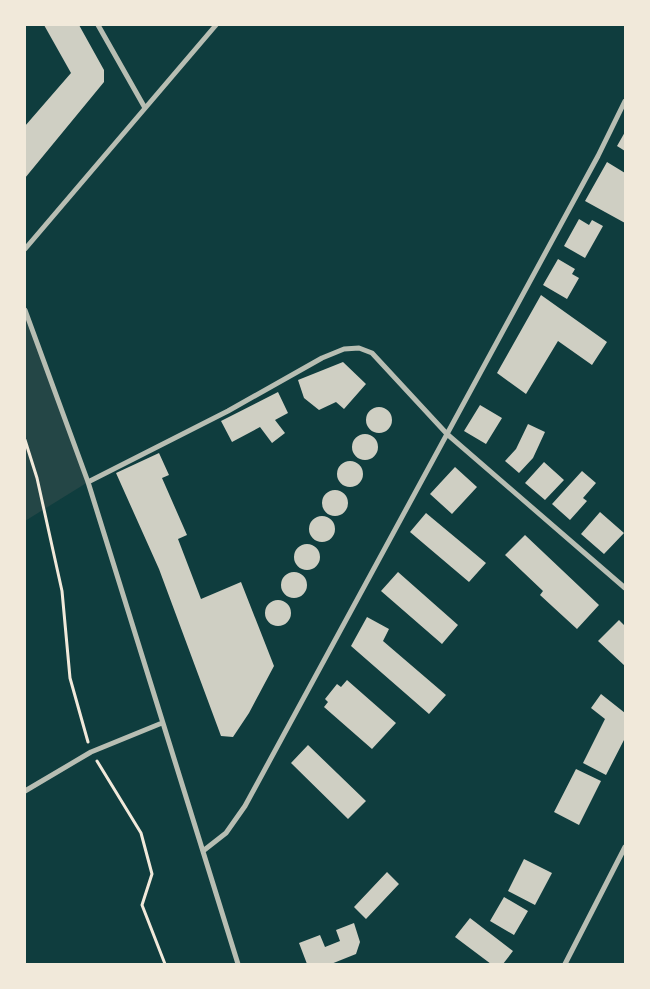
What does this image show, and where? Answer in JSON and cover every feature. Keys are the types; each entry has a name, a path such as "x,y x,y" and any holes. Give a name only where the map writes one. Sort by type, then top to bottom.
{"street":[{"path":"98,25 145,108"},
{"path":"25,249 216,25"},
{"path":"203,852 226,833 245,806 598,156 625,101"},
{"path":"25,310 88,482 238,964"},
{"path":"88,482 228,411 322,358 344,349 359,348 372,353 447,434 625,588"},
{"path":"25,791 91,752 162,722"},
{"path":"565,964 625,847"}],"path":[{"path":"25,440 37,478 62,591 70,678 91,752 141,833 152,874 142,905 165,964"}],"shaded area":[{"path":"25,310 88,482 25,521"}],"building":[{"path":"44,25 79,25 104,70 104,82 25,178 25,126 71,73"},
{"path":"625,132 625,151 617,146"},
{"path":"607,162 625,173 625,223 585,201"},
{"path":"579,219 589,225 592,220 603,226 585,258 564,246"},
{"path":"558,259 575,269 572,274 579,278 567,299 543,285"},
{"path":"541,295 607,342 592,365 558,341 526,394 497,373"},
{"path":"343,362 366,384 344,409 336,402 319,410 304,398 298,380"},
{"path":"278,392 288,413 275,420 285,433 272,443 260,427 232,442 221,421"},
{"path":"480,405 502,418 486,444 464,431"},
{"path":"379,407 388,411 392,420 388,429 379,433 370,429 366,420 370,411"},
{"path":"528,424 545,432 533,458 519,473 505,461 516,449"},
{"path":"365,434 374,438 378,447 374,456 365,460 356,456 352,447 356,438"},
{"path":"159,453 169,475 162,478 187,535 178,539 201,599 241,582 274,666 249,713 233,737 221,736 159,569 116,473"},
{"path":"350,461 359,465 363,474 359,483 350,487 341,483 337,474 341,465"},
{"path":"544,462 564,480 545,500 525,483"},
{"path":"455,467 477,487 452,514 430,494"},
{"path":"582,471 596,483 583,498 587,501 570,520 552,504"},
{"path":"335,490 344,494 348,503 344,512 335,516 326,512 322,503 326,494"},
{"path":"600,512 624,533 604,554 581,534"},
{"path":"426,513 486,563 469,582 410,532"},
{"path":"322,516 331,520 335,529 331,538 322,542 313,538 309,529 313,520"},
{"path":"525,535 599,605 577,629 540,595 543,591 505,555"},
{"path":"307,544 316,548 320,557 316,566 307,570 298,566 294,557 298,548"},
{"path":"294,572 303,576 307,585 303,594 294,598 285,594 281,585 285,576"},
{"path":"398,572 458,625 442,644 381,591"},
{"path":"278,600 287,604 291,613 287,622 278,626 269,622 265,613 269,604"},
{"path":"367,617 389,629 383,641 446,695 429,714 351,646"},
{"path":"619,620 625,626 625,666 598,641"},
{"path":"347,680 396,723 372,749 324,707 328,702 325,699 337,684 341,687"},
{"path":"601,694 625,713 625,738 606,775 583,763 605,719 591,708"},
{"path":"308,745 366,801 348,819 291,763"},
{"path":"576,769 601,781 579,825 554,812"},
{"path":"524,859 552,873 535,905 508,891"},
{"path":"387,872 399,884 366,919 354,907"},
{"path":"504,897 528,911 514,935 490,921"},
{"path":"470,918 513,951 503,964 491,964 455,937"},
{"path":"354,923 360,942 356,954 331,964 307,964 299,943 320,935 325,947 340,941 336,930"}]}
